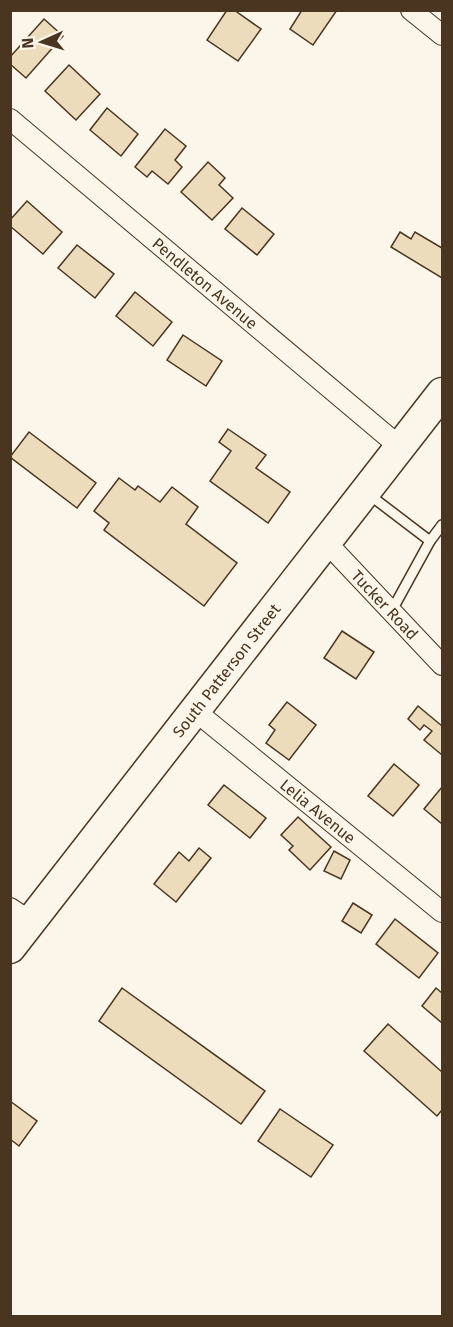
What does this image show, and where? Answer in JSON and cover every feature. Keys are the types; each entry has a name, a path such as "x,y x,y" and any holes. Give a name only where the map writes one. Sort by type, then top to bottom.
{"main road":[{"name":"South Patterson Street","path":"10,948 21,915 194,710 442,393"}],"street":[{"path":"411,10 442,35"},
{"name":"Pendleton Avenue","path":"10,119 400,447"},
{"name":"Tucker Road","path":"326,542 442,665"},
{"name":"Lelia Avenue","path":"194,710 442,912"}],"lane":[{"path":"365,492 430,542"},
{"path":"391,612 442,525"}],"building":[{"path":"227,10 234,10 261,29 238,61 207,40"},
{"path":"302,10 337,10 313,45 290,29"},
{"path":"44,19 63,36 26,78 10,64 10,57"},
{"path":"69,65 100,94 76,120 45,91"},
{"path":"107,108 138,134 121,156 90,130"},
{"path":"165,129 186,146 175,160 182,167 168,184 152,171 147,177 135,167"},
{"path":"208,162 225,178 219,185 233,198 212,220 181,192"},
{"path":"27,201 62,232 43,254 10,226 10,220"},
{"path":"242,208 274,234 257,255 225,229"},
{"path":"400,232 411,239 415,232 442,248 442,278 391,247"},
{"path":"77,245 114,274 95,298 58,268"},
{"path":"135,292 172,322 153,346 116,316"},
{"path":"183,335 222,361 206,386 167,360"},
{"path":"228,429 266,455 256,468 290,492 268,523 210,481 231,451 219,442"},
{"path":"29,432 96,483 77,508 10,457"},
{"path":"119,478 135,490 138,486 160,502 172,487 198,507 186,524 237,563 204,606 104,530 109,523 94,511"},
{"path":"342,631 374,652 356,679 324,658"},
{"path":"287,702 316,725 289,760 266,743 275,730 269,725"},
{"path":"418,706 442,726 442,755 424,740 432,731 424,725 420,730 408,719"},
{"path":"394,764 419,785 393,816 368,796"},
{"path":"224,785 266,818 250,838 208,805"},
{"path":"442,787 442,824 424,809"},
{"path":"298,817 331,847 310,870 289,850 293,846 281,835"},
{"path":"199,848 211,858 176,902 154,884 179,852 189,861"},
{"path":"334,851 350,860 341,879 324,871"},
{"path":"353,903 372,915 361,933 342,921"},
{"path":"395,919 438,953 419,978 376,944"},
{"path":"122,988 265,1091 241,1124 99,1021"},
{"path":"436,988 442,993 442,1023 422,1006"},
{"path":"388,1024 442,1072 442,1110 437,1116 364,1051"},
{"path":"10,1101 37,1121 19,1146 10,1139"},
{"path":"280,1109 333,1145 311,1177 258,1141"}]}
